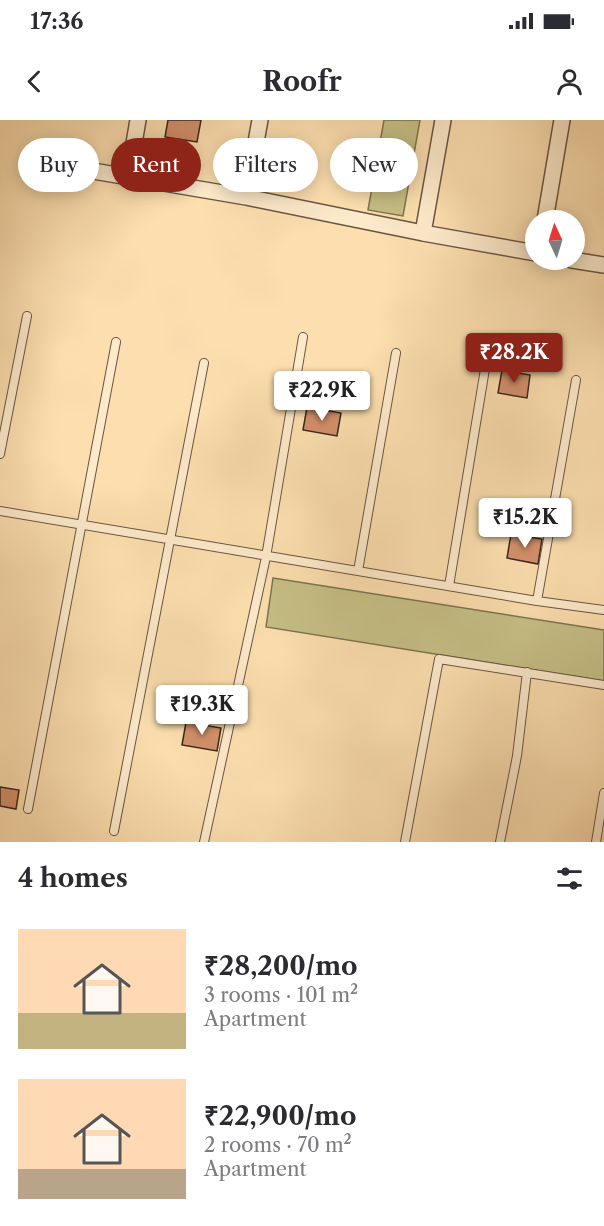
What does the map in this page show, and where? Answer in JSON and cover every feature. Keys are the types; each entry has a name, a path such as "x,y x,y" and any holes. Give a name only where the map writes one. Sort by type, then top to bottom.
{"street":[{"path":"135,138 138,120"},
{"path":"246,197 260,120"},
{"path":"423,233 443,120"},
{"path":"547,210 562,120"},
{"path":"201,190 525,251"},
{"path":"585,262 604,265"}],"lane":[{"path":"0,454 27,316"},
{"path":"204,842 266,556 303,337"},
{"path":"28,808 116,342"},
{"path":"358,571 396,353"},
{"path":"114,831 204,363"},
{"path":"449,586 485,369"},
{"path":"537,601 576,380"},
{"path":"0,511 537,601 604,610"},
{"path":"405,842 439,659 604,685"},
{"path":"500,842 517,756 527,672"},
{"path":"596,842 604,793"}],"shaded area":[{"path":"384,120 420,120 417,138 381,138"},
{"path":"371,192 407,192 403,216 368,210"},
{"path":"273,578 604,630 604,681 266,627"}],"building":[{"path":"168,120 201,120 198,138 165,137"},
{"path":"502,370 530,375 527,398 498,393"},
{"path":"307,407 341,413 337,436 303,430"},
{"path":"511,534 542,539 538,564 507,558"},
{"path":"186,722 221,728 217,751 182,745"},
{"path":"0,787 19,790 16,809 0,806"}]}
